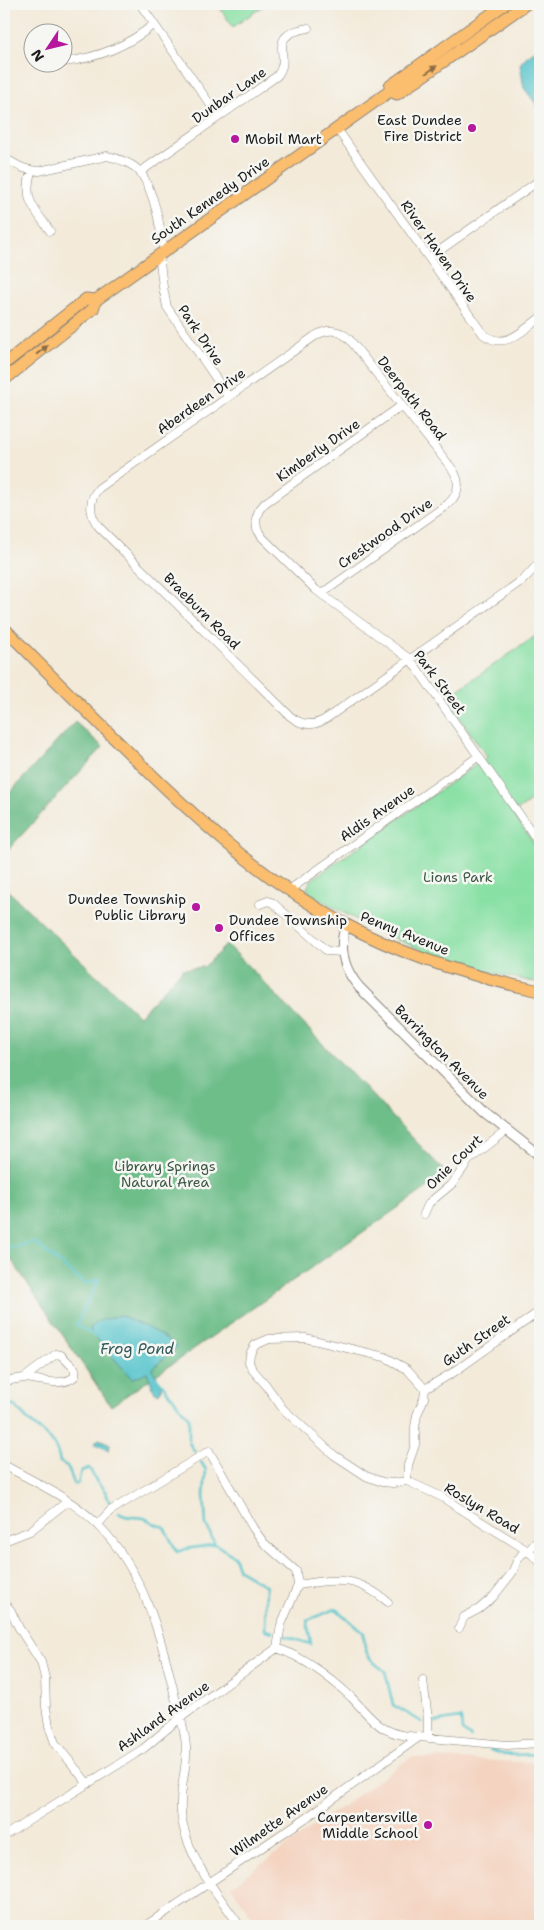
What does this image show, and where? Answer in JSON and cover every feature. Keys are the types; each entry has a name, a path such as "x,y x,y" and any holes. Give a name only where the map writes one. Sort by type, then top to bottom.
{"main road":[{"name":"South Kennedy Drive","path":"4,380 93,309 96,300 390,91 390,86 505,4"},
{"name":"South Kennedy Drive","path":"390,91 397,94 526,4"},
{"name":"South Kennedy Drive","path":"4,364 86,299 96,300"},
{"name":"Penny Avenue","path":"4,628 199,821 238,854 289,890 346,925 385,944 429,961 488,980 540,991"}],"street":[{"path":"140,4 219,117"},
{"path":"72,61 105,53 126,43 154,24"},
{"name":"Dunbar Lane","path":"140,172 276,76 283,66 281,51 283,41 294,30 308,28"},
{"name":"River Haven Drive","path":"338,128 480,330 487,337 498,341 506,341 540,318"},
{"path":"4,158 31,171 39,171 107,156 118,158 140,172"},
{"path":"31,171 27,186 29,201 50,231"},
{"name":"Park Drive","path":"140,172 156,209 167,307 228,396"},
{"path":"429,258 540,180"},
{"name":"Aberdeen Drive","path":"91,506 93,496 99,488 228,396 316,336 326,331 337,331"},
{"name":"Deerpath Road","path":"337,331 350,340 453,470 458,479 458,488"},
{"name":"Kimberly Drive","path":"256,519 259,510 265,503 401,406"},
{"name":"Crestwood Drive","path":"321,594 448,504 455,497 458,488"},
{"name":"Braeburn Road","path":"91,506 92,515 99,527 298,722 306,725 318,724 411,660"},
{"name":"Park Street","path":"256,519 258,531 263,539 321,594 411,660 540,844"},
{"path":"411,660 524,579 540,562"},
{"name":"Aldis Avenue","path":"289,890 479,756"},
{"path":"260,904 268,901 273,903 327,951 342,952"},
{"name":"Barrington Avenue","path":"346,925 342,940 342,952 349,974 364,993 478,1107 540,1156"},
{"name":"Onie Court","path":"424,1214 431,1201 453,1182 469,1160 506,1131"},
{"name":"Guth Street","path":"425,1389 454,1372 540,1311"},
{"name":"Roslyn Road","path":"425,1389 407,1369 385,1357 305,1338 269,1339 255,1345 250,1354 249,1362 252,1369 266,1385 282,1409 326,1449 350,1466 374,1479 382,1482 407,1482 440,1496 528,1551 540,1562"},
{"path":"4,1381 24,1378 67,1381 75,1376 76,1369 61,1355 56,1354 24,1378"},
{"path":"407,1482 408,1465 415,1445 417,1415 424,1398 425,1389"},
{"path":"98,1524 110,1511 208,1451 253,1528 264,1543 296,1571 298,1585 281,1625 277,1648 300,1659 325,1676 350,1696 380,1726 394,1733 507,1745 540,1743"},
{"path":"4,1465 68,1501 98,1524 121,1554 148,1604 160,1633 186,1748 185,1777 181,1800 182,1821 193,1854 210,1883 240,1926"},
{"path":"4,1541 30,1531 68,1501"},
{"path":"459,1628 464,1617 479,1609 493,1598 512,1573 522,1554 528,1551 540,1538"},
{"path":"298,1585 329,1580 351,1580 376,1592 388,1602"},
{"path":"4,1603 11,1611 19,1628 42,1662 49,1726 55,1743 88,1784"},
{"name":"Ashland Avenue","path":"4,1836 143,1749 180,1718 277,1648"},
{"path":"423,1680 428,1719 424,1737"},
{"name":"Wilmette Avenue","path":"145,1926 424,1737"}],"shaded area":[{"name":"Carpentersville Middle School","path":"411,1757 540,1763 540,1926 258,1926 231,1886"}],"green space":[{"path":"217,4 266,4 233,27"},
{"name":"Lions Park","path":"540,633 540,794 513,814 540,852 540,983 478,969 420,949 337,909 309,893 307,888 311,880 487,757 446,698"},
{"path":"75,722 103,747 4,854 4,799"},
{"name":"Library Springs Natural Area","path":"4,887 139,1016 183,969 204,967 227,944 447,1174 111,1406 4,1249"}],"water":[{"path":"540,47 540,109 524,88 520,64"},
{"name":"Frog Pond","path":"120,1315 160,1334 177,1347 152,1369 161,1387 159,1394 154,1391 147,1372 132,1379 91,1332 90,1328 99,1321"},
{"path":"99,1439 110,1444 109,1450 94,1444"}],"waterway":[{"path":"4,1244 10,1248 34,1242 85,1284 99,1279 76,1325 95,1336"},
{"path":"157,1378 189,1418 189,1443 195,1452"},
{"path":"4,1417 9,1406 15,1406 52,1442 60,1462 67,1466 75,1485 78,1483 81,1471 89,1468 105,1492 110,1504"},
{"path":"201,1462 206,1470 204,1495 206,1525 215,1544 234,1556 239,1570 266,1586 265,1630 273,1632"},
{"path":"119,1513 128,1517 144,1518 164,1527 177,1552 215,1544"},
{"path":"285,1636 311,1644 307,1620 336,1609 364,1633 368,1655 385,1671 393,1705 422,1722"},
{"path":"435,1722 461,1718 462,1731 471,1737"},
{"path":"489,1749 507,1755 540,1754"}],"place":[{"name":"East Dundee Fire District","path":"472,128"},
{"name":"Mobil Mart","path":"235,139"},
{"name":"Dundee Township Public Library","path":"196,907"},
{"name":"Dundee Township Offices","path":"219,928"},
{"name":"Carpentersville Middle School","path":"428,1825"}]}
